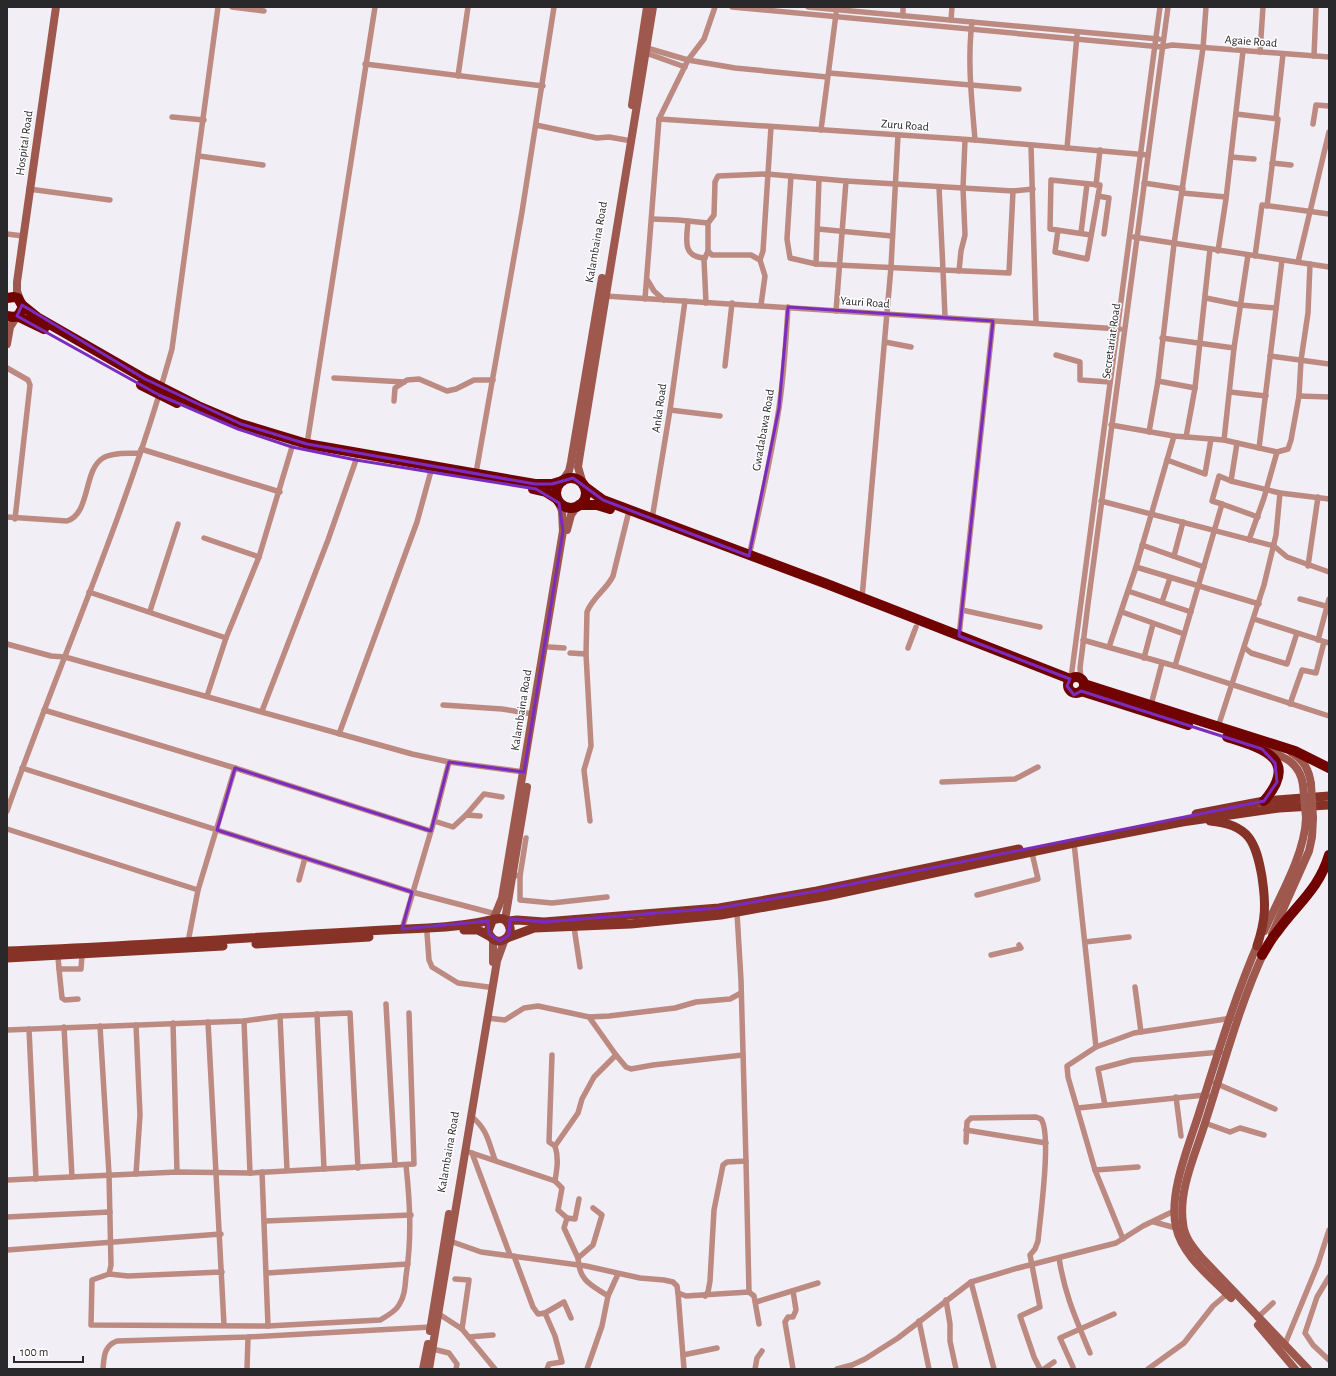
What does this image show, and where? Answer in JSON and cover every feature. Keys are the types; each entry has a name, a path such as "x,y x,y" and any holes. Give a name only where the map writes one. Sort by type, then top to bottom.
{"highway":[{"path":"8,297 16,297 32,313 160,391 227,418 307,444 535,484 552,484 573,478 603,500 862,598 1076,683 1150,705 1307,756 1329,768"},
{"path":"13,318 21,312 21,302"},
{"path":"13,318 28,320 160,391 238,430 292,447 356,460 431,471 546,492 568,507 597,505 754,562 916,627 1262,749 1274,759 1278,769 1277,782 1264,801"},
{"path":"558,501 556,489 563,480"},
{"path":"578,506 584,498 583,485"},
{"path":"1262,955 1277,932 1312,891 1320,879 1329,855"}],"main road":[{"name":"Hospital Road","path":"17,282 56,7"},
{"name":"Kalambaina Road","path":"563,480 569,471 571,462 647,7"},
{"path":"583,485 578,467 653,7"},
{"path":"8,297 17,282"},
{"path":"17,282 17,291 21,302"},
{"path":"7,344 13,318"},
{"name":"Kalambaina Road","path":"494,918 502,898 563,531 562,511 558,501"},
{"path":"506,938 510,928 506,921 516,875 568,522 578,506"},
{"path":"1234,1019 1309,851 1312,837 1309,818 1307,784 1310,776 1304,762 1293,753 1283,748"},
{"path":"1262,749 1291,761 1299,770 1307,784"},
{"path":"7,951 188,942 330,932 467,925 494,918 499,918 506,921 518,920 544,922 630,917 719,908 817,891 925,868 1264,801 1329,796"},
{"path":"7,958 58,957 478,930 498,941 534,928 668,921 737,912 827,896 1074,843 1189,821 1279,808 1329,805"},
{"path":"1257,946 1300,851 1309,818"},
{"path":"1189,821 1206,820 1226,823 1244,832 1255,845 1266,906 1263,928 1209,1096 1180,1176 1174,1211 1176,1228 1179,1238 1188,1252 1261,1328 1295,1369"},
{"path":"492,938 488,927 494,918"},
{"name":"Kalambaina Road","path":"423,1369 493,960 492,938"},
{"name":"Kalambaina Road","path":"429,1369 450,1241 469,1152 471,1116 497,961 506,938"},
{"path":"1209,1096 1205,1123 1184,1196 1182,1216 1184,1231 1201,1258 1308,1369"}],"street":[{"path":"7,811 141,451 172,349 182,265 199,156 218,7"},
{"path":"232,7 264,11"},
{"path":"307,444 375,7"},
{"path":"458,76 468,7"},
{"path":"476,473 543,86 554,7"},
{"path":"645,299 659,119 688,60 704,39 715,7"},
{"path":"732,7 951,20 1156,39 1163,40 1172,45"},
{"path":"808,7 837,13 970,31 1076,38 1155,47 1172,45"},
{"path":"903,7 903,16"},
{"path":"951,20 952,7"},
{"name":"Secretariat Road","path":"1076,683 1124,330 1140,154 1160,7"},
{"name":"Secretariat Road","path":"1076,683 1117,328 1144,183 1168,7"},
{"path":"1149,432 1158,381 1174,244 1203,48 1206,7"},
{"path":"1260,52 1263,7"},
{"path":"1314,56 1316,7"},
{"path":"820,130 837,13"},
{"path":"972,22 970,31 970,85 975,140"},
{"path":"1067,148 1077,31"},
{"name":"Agaie Road","path":"1172,45 1329,57"},
{"path":"646,51 735,68 970,85 1019,90"},
{"path":"646,51 685,67"},
{"path":"1218,250 1226,197 1243,51"},
{"path":"1267,206 1278,119 1276,118 1283,54"},
{"path":"365,64 543,86"},
{"path":"1313,124 1316,105 1329,106"},
{"path":"1236,114 1276,118"},
{"path":"172,116 204,120"},
{"name":"Zuru Road","path":"659,119 975,140 1148,155"},
{"path":"536,125 597,138 609,137 626,140"},
{"path":"761,305 765,276 760,260 763,251 771,127"},
{"path":"1298,262 1329,132"},
{"path":"862,598 892,267 892,236 898,135"},
{"path":"959,271 961,251 965,235 963,188 965,140"},
{"path":"1031,145 1036,322"},
{"path":"1096,185 1100,150"},
{"path":"199,156 263,165"},
{"path":"1231,157 1254,159"},
{"path":"1272,163 1291,166"},
{"path":"706,302 705,258 708,251 708,223 714,215 716,178 721,176 767,174 895,185 1014,191 1033,189"},
{"path":"791,176 787,239 788,255 792,260 816,264 1009,274 1014,191"},
{"path":"816,264 819,179"},
{"path":"1058,230 1055,252 1087,259 1100,185 1051,180 1050,229 1058,230 1081,233 1091,235"},
{"path":"836,311 846,181"},
{"path":"1144,183 1183,191 1226,197"},
{"path":"1081,233 1087,184"},
{"path":"938,187 945,317"},
{"path":"29,189 110,200"},
{"path":"1098,196 1109,198 1104,234"},
{"path":"1255,256 1262,205 1329,214"},
{"path":"652,219 708,223"},
{"path":"688,221 688,251 696,258 705,258"},
{"path":"818,230 892,236"},
{"path":"7,234 23,236"},
{"path":"1133,237 1329,267"},
{"path":"1186,437 1195,388 1206,298 1210,249"},
{"path":"708,251 712,255 751,255 760,260"},
{"path":"1224,440 1234,348 1248,255"},
{"path":"1259,448 1282,260"},
{"path":"1111,425 1174,436 1224,440 1277,452 1288,449 1290,447 1298,396 1301,360 1308,313 1310,264"},
{"path":"647,279 654,292 664,300"},
{"name":"Yauri Road","path":"605,296 993,321 1036,322 1117,328 1124,330"},
{"path":"1206,298 1240,305 1276,308"},
{"name":"Anka Road","path":"652,519 670,410 685,301"},
{"path":"725,366 732,303"},
{"name":"Gwadabawa Road","path":"749,556 770,461 779,408 784,374 788,307"},
{"path":"959,636 993,321"},
{"path":"1162,338 1187,340 1200,344 1234,348"},
{"path":"885,342 911,347"},
{"path":"1056,355 1080,362 1080,380 1110,382"},
{"path":"1270,356 1329,364"},
{"path":"7,368 28,380 30,385 15,519"},
{"path":"334,378 404,382 419,379 447,391 456,389 474,380 493,380"},
{"path":"1158,381 1195,388"},
{"path":"394,401 395,388 404,382"},
{"path":"1230,392 1266,396"},
{"path":"1298,396 1329,397"},
{"path":"670,410 720,416"},
{"path":"1109,647 1136,567 1174,436"},
{"path":"1167,460 1205,474 1211,439"},
{"path":"1231,481 1236,443"},
{"path":"208,696 226,638 259,557 280,492 292,447"},
{"path":"7,518 67,521 73,519 79,511 98,462 109,456 141,451 280,492"},
{"path":"1249,540 1258,517 1277,452"},
{"path":"262,711 328,540 356,460"},
{"path":"339,734 417,522 431,471"},
{"path":"1258,517 1212,501 1219,476 1231,481 1280,494 1329,499"},
{"path":"1218,727 1233,686 1259,604 1274,546 1280,494"},
{"path":"1308,566 1318,497"},
{"path":"1101,501 1152,513 1214,532 1274,546 1287,557 1308,566 1329,572"},
{"path":"1175,666 1222,504"},
{"path":"590,821 584,770 591,746 586,654 587,612 589,606 609,585 613,576 628,515"},
{"path":"1174,556 1183,522"},
{"path":"150,611 178,524"},
{"path":"204,538 259,557"},
{"path":"1142,545 1204,567"},
{"path":"1136,567 1198,587 1259,604"},
{"path":"1162,602 1170,578"},
{"path":"1128,591 1191,612"},
{"path":"89,592 150,611 226,638"},
{"path":"1300,599 1328,607"},
{"path":"1290,704 1302,670 1316,673 1324,641 1329,599"},
{"path":"962,610 1040,627"},
{"path":"1122,612 1184,634"},
{"path":"1254,619 1324,641"},
{"path":"1144,658 1153,624"},
{"path":"908,648 916,627"},
{"path":"1245,648 1251,653 1287,664 1297,633"},
{"path":"1083,640 1175,666 1329,716"},
{"path":"7,644 51,656 65,657 208,696 377,746 449,762 524,772"},
{"path":"549,647 564,648"},
{"path":"570,654 586,654"},
{"path":"1150,705 1162,663"},
{"path":"443,704 502,709 533,714"},
{"path":"44,710 235,768 431,831"},
{"path":"402,929 434,821 449,762"},
{"path":"942,782 1015,779 1038,767"},
{"path":"22,768 494,918"},
{"path":"188,942 198,890 235,768"},
{"path":"434,821 453,827 466,815 484,794 502,797"},
{"path":"466,815 480,816"},
{"path":"7,829 198,890"},
{"path":"526,838 516,875 520,900 552,903 607,897"},
{"path":"1074,843 1096,1047"},
{"path":"977,895 1038,879 1032,853"},
{"path":"299,880 305,858"},
{"path":"737,912 742,1004 749,1292"},
{"path":"574,927 580,967"},
{"path":"427,933 429,960 432,967 458,983 488,987"},
{"path":"1085,942 1129,937"},
{"path":"991,955 1021,948 1019,945"},
{"path":"59,969 81,969 82,955"},
{"path":"58,957 62,998 66,1000 78,999"},
{"path":"1135,987 1141,1032"},
{"path":"487,1018 505,1020 524,1008 538,1006 589,1017 675,1008 696,1002 730,999 741,993"},
{"path":"730,999 742,1004"},
{"path":"386,1004 395,1165"},
{"path":"7,1030 244,1021 280,1016 350,1013 358,1168"},
{"path":"7,1180 177,1172 216,1171 250,1173 414,1164 409,1013"},
{"path":"317,1014 324,1169"},
{"path":"280,1016 287,1170"},
{"path":"589,1017 616,1055 628,1068 633,1070 653,1065 743,1055"},
{"path":"1122,1240 1095,1170 1067,1066 1096,1047 1141,1032 1234,1019"},
{"path":"244,1021 250,1173"},
{"path":"208,1022 221,1234 224,1326"},
{"path":"173,1023 177,1172"},
{"path":"136,1025 140,1115 136,1174"},
{"path":"100,1026 109,1174 111,1243 111,1265 109,1274"},
{"path":"64,1027 72,1177"},
{"path":"29,1029 36,1179"},
{"path":"1105,1105 1098,1069 1132,1060 1223,1052"},
{"path":"552,1055 549,1142 555,1146 558,1161 555,1181"},
{"path":"555,1146 578,1113 582,1099 594,1077 616,1055"},
{"path":"1213,1083 1275,1110"},
{"path":"1078,1108 1176,1097 1209,1096"},
{"path":"1176,1097 1181,1136"},
{"path":"471,1116 482,1125 490,1140 490,1147 495,1160"},
{"path":"966,1142 968,1120 971,1118 1036,1117 1043,1121 1046,1143 1038,1241 1035,1249 1030,1255 1040,1307 1020,1316 1034,1357 1040,1369"},
{"path":"1205,1123 1230,1132 1240,1128 1264,1135"},
{"path":"966,1130 1046,1143"},
{"path":"469,1152 555,1181 562,1188 558,1210 567,1218 575,1219 578,1200"},
{"path":"469,1152 533,1307 538,1314 545,1313 564,1302 571,1318"},
{"path":"705,1296 709,1287 714,1210 723,1165 727,1162 746,1161"},
{"path":"222,1272 128,1276 109,1274 92,1280 91,1325 268,1326 380,1320 391,1314 398,1307 404,1296 408,1264 411,1215 406,1165"},
{"path":"1095,1170 1138,1168"},
{"path":"262,1172 268,1326"},
{"path":"578,1258 594,1246 602,1215 593,1208"},
{"path":"837,1369 852,1366 865,1359 919,1322 971,1282 1116,1243 1174,1211"},
{"path":"7,1217 110,1212"},
{"path":"265,1221 411,1215"},
{"path":"567,1218 564,1228 578,1258 578,1266 583,1280 608,1296"},
{"path":"1154,1222 1176,1228"},
{"path":"1285,1344 1316,1270 1329,1230"},
{"path":"7,1250 221,1234"},
{"path":"450,1241 481,1252 674,1282 678,1286 684,1369"},
{"path":"1059,1258 1063,1282 1070,1306 1090,1353"},
{"path":"267,1273 408,1264"},
{"path":"587,1369 602,1326 608,1296 618,1274"},
{"path":"1329,1277 1317,1298 1305,1333 1313,1346 1329,1360"},
{"path":"455,1279 469,1280 462,1329"},
{"path":"971,1282 994,1369"},
{"path":"756,1302 818,1283"},
{"path":"709,1287 713,1294"},
{"path":"792,1291 796,1310 793,1317 788,1317 785,1322 794,1369"},
{"path":"678,1293 689,1297 749,1292 754,1295 759,1324"},
{"path":"1148,1369 1184,1343 1213,1306 1227,1294"},
{"path":"946,1300 950,1324 950,1341 956,1369"},
{"path":"1258,1318 1273,1303"},
{"path":"545,1313 555,1336 562,1362 549,1364 547,1369"},
{"path":"439,1314 462,1329 495,1369"},
{"path":"1072,1367 1060,1338 1114,1314"},
{"path":"919,1322 928,1369"},
{"path":"103,1369 106,1351 110,1344 117,1341 248,1337 431,1327"},
{"path":"469,1337 493,1335"},
{"path":"247,1369 248,1337"},
{"path":"683,1355 717,1348"},
{"path":"433,1349 449,1353 457,1364 456,1369"},
{"path":"755,1369 758,1355 762,1351"},
{"path":"1044,1369 1054,1362"}],"highlighted area":[{"path":"22,305 145,379 241,424 307,444 535,484 552,484 573,478 603,500 749,556 779,408 788,307 993,321 959,636 1070,679 1067,686 1074,695 1081,691 1262,749 1275,763 1277,782 1264,801 817,891 719,908 544,922 510,919 509,935 500,941 489,934 488,921 402,929 412,892 217,830 235,768 431,831 449,762 524,772 563,531 559,503 536,489 356,460 292,447 238,429 159,395 17,316"}]}
